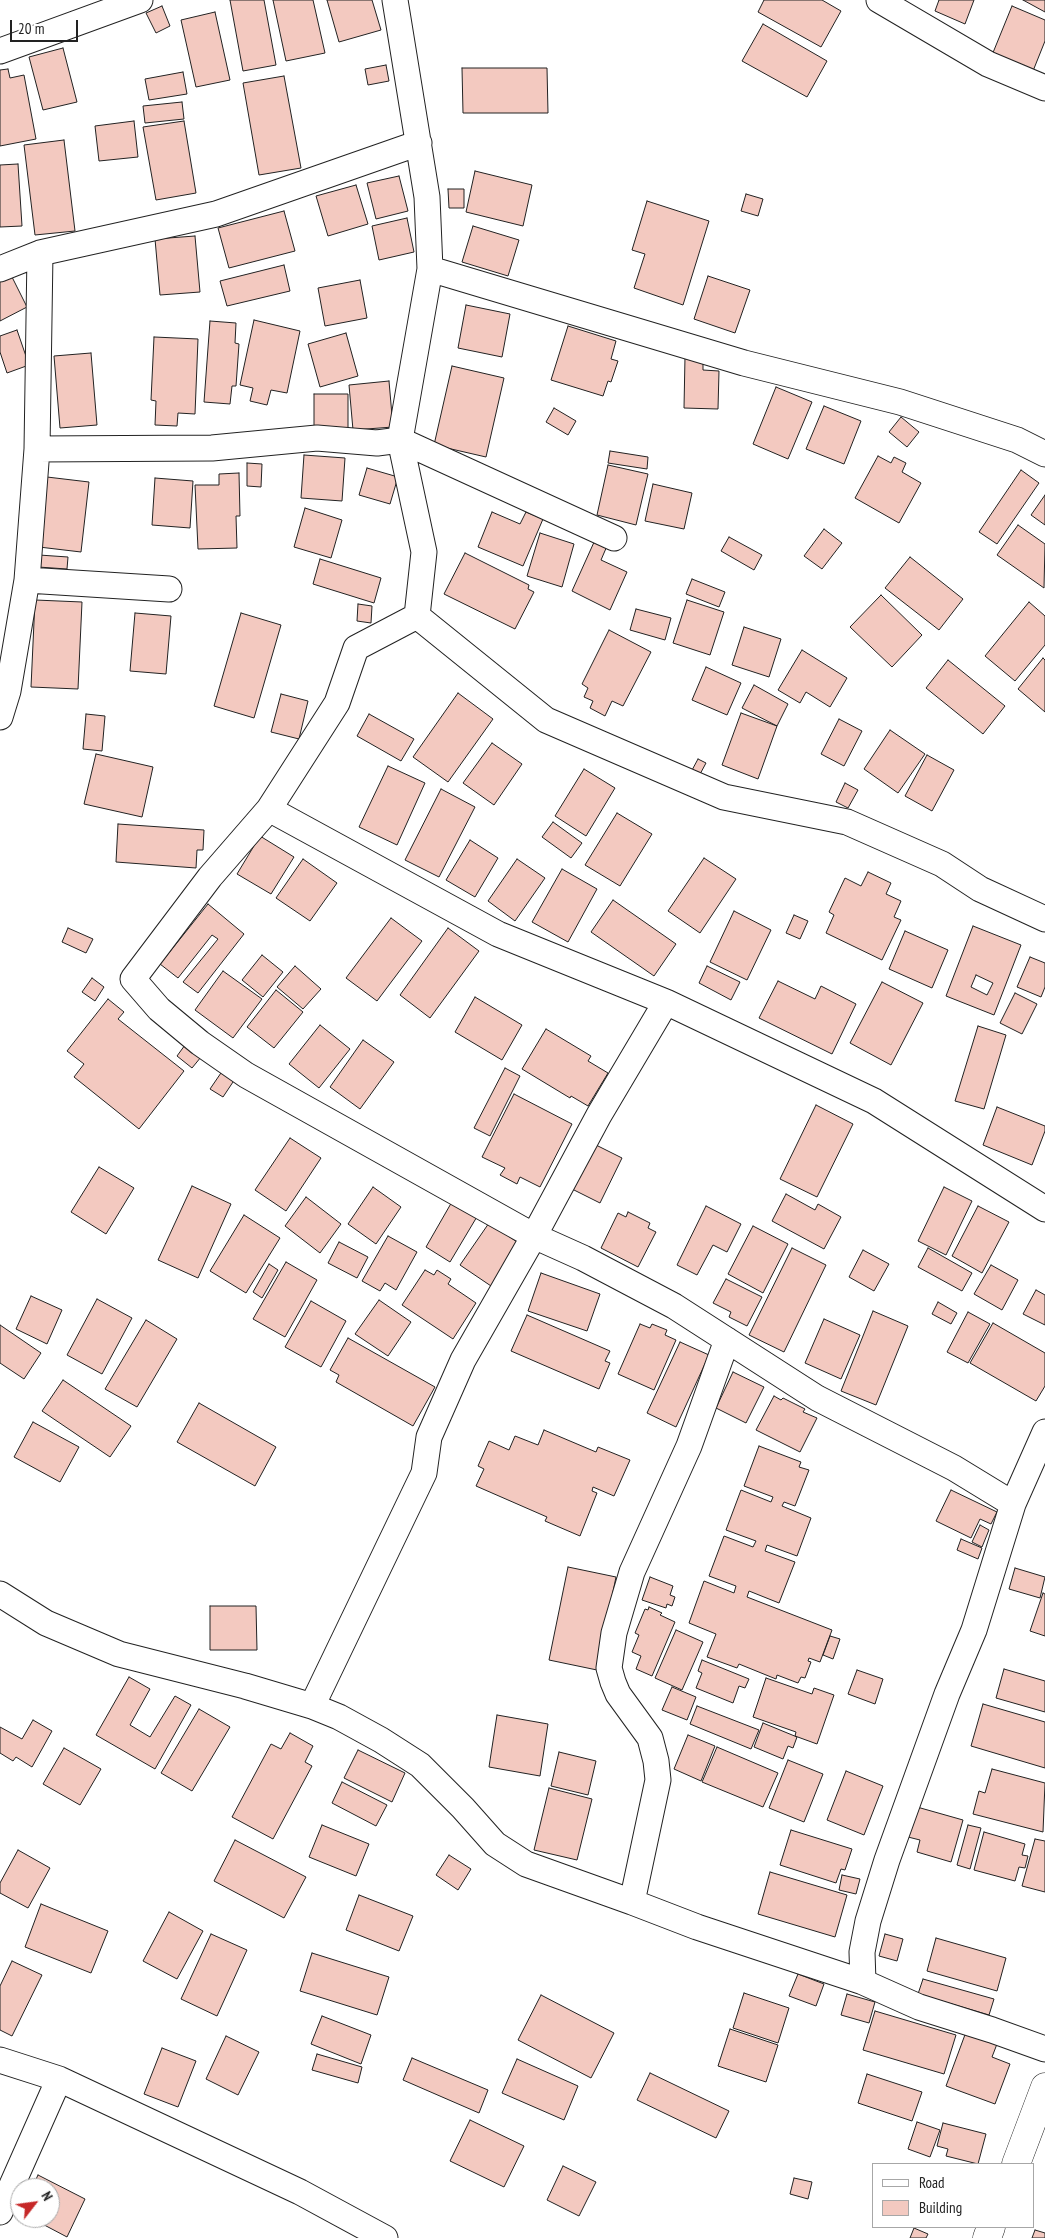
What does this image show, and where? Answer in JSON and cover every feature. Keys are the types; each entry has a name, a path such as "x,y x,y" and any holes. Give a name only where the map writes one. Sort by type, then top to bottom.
{"main road":[{"path":"1016,2163 1045,2087"}],"street":[{"path":"0,51 140,0"},
{"path":"395,0 427,197 430,268 400,440 424,552 417,616"},
{"path":"879,0 988,64 1045,88"},
{"path":"0,269 40,253 122,233 216,214 419,143"},
{"path":"0,717 8,691 27,580 37,449 40,253"},
{"path":"430,268 744,363 900,402 1017,440 1045,454"},
{"path":"37,449 212,448 317,438 377,442 400,440 614,538"},
{"path":"27,580 169,589"},
{"path":"417,616 356,648 337,703 269,809 210,877 133,979 166,1015 200,1043 246,1075 534,1236 583,1258 674,1306 817,1398 954,1468 1013,1504"},
{"path":"417,616 546,720 724,797 847,822 942,864 980,889 1045,920"},
{"path":"269,809 498,934 666,1002 874,1102 1045,1209"},
{"path":"312,1706 424,1472 429,1437 463,1360 534,1236 599,1115 666,1002"},
{"path":"632,1902 658,1780 650,1738 618,1694 613,1682 610,1668 614,1633 632,1572 689,1446 727,1340"},
{"path":"863,1982 862,1952 868,1921 887,1860 947,1694 974,1630 1013,1504 1045,1432"},
{"path":"0,1594 46,1623 119,1654 312,1706 381,1740 420,1766 463,1808 495,1844 526,1864 697,1927 863,1982 918,2007 1045,2049"},
{"path":"0,2060 59,2079 300,2192 385,2238"},
{"path":"0,2212 59,2079"}],"building":[{"path":"230,0 264,0 276,65 243,71"},
{"path":"273,0 313,0 325,53 286,61"},
{"path":"327,0 372,0 381,30 339,42"},
{"path":"764,0 822,0 841,11 821,47 758,12"},
{"path":"939,0 974,0 965,24 935,11"},
{"path":"1023,0 1045,0 1045,12"},
{"path":"162,6 170,26 156,33 146,13"},
{"path":"1012,6 1045,20 1045,41 1031,76 990,60"},
{"path":"215,12 230,80 196,87 181,20"},
{"path":"763,24 827,61 807,97 742,61"},
{"path":"63,48 77,102 43,110 29,57"},
{"path":"386,65 389,81 368,85 365,69"},
{"path":"462,68 547,68 548,113 463,113"},
{"path":"8,69 10,78 24,75 36,139 0,146 0,70"},
{"path":"183,72 187,94 149,100 145,79"},
{"path":"284,76 301,168 259,175 243,83"},
{"path":"182,102 184,119 145,123 143,106"},
{"path":"134,121 138,157 99,161 95,126"},
{"path":"184,121 196,193 156,200 143,127"},
{"path":"64,140 75,231 35,235 24,145"},
{"path":"18,164 22,226 0,227 0,165"},
{"path":"475,171 532,185 523,226 466,212"},
{"path":"399,176 408,211 376,219 367,183"},
{"path":"356,185 368,224 328,236 316,196"},
{"path":"448,189 464,189 464,208 449,208"},
{"path":"746,194 763,199 758,216 741,211"},
{"path":"647,201 709,221 683,305 634,288 645,254 632,250"},
{"path":"284,211 295,251 229,268 218,228"},
{"path":"407,218 414,252 379,260 372,226"},
{"path":"473,226 519,240 508,276 462,262"},
{"path":"195,236 200,292 160,295 155,239"},
{"path":"284,265 290,291 227,306 220,281"},
{"path":"10,273 27,307 0,321 0,278"},
{"path":"708,276 750,290 735,333 694,319"},
{"path":"360,280 367,318 325,326 318,288"},
{"path":"466,305 510,314 502,357 458,348"},
{"path":"254,320 300,331 287,393 271,390 267,405 250,401 253,388 240,385"},
{"path":"210,321 236,323 235,343 239,344 236,386 232,386 230,404 204,402"},
{"path":"568,326 616,341 611,359 618,361 611,382 608,381 603,396 551,380"},
{"path":"17,330 29,365 7,373 0,352 0,336"},
{"path":"346,333 358,376 320,387 308,344"},
{"path":"154,337 198,339 195,414 178,413 177,426 155,425 156,401 151,400"},
{"path":"91,353 97,425 60,428 54,356"},
{"path":"685,357 703,357 703,370 719,371 718,409 684,408"},
{"path":"452,366 504,378 486,457 434,445"},
{"path":"389,381 393,427 353,430 349,385"},
{"path":"776,387 812,402 788,459 753,444"},
{"path":"314,394 348,394 348,430 314,430"},
{"path":"824,406 861,421 844,464 806,449"},
{"path":"554,408 576,421 568,435 546,422"},
{"path":"901,417 919,432 907,447 889,432"},
{"path":"610,451 648,457 647,469 608,463"},
{"path":"304,455 345,458 342,501 301,498"},
{"path":"878,456 891,463 894,457 906,463 902,472 921,483 899,523 855,498"},
{"path":"247,463 262,464 261,487 247,486"},
{"path":"608,465 648,474 636,525 597,515"},
{"path":"367,468 398,477 390,504 359,495"},
{"path":"1021,470 1039,483 997,544 979,532"},
{"path":"239,473 240,516 236,516 237,548 198,549 195,485 219,485 219,474"},
{"path":"47,477 89,482 81,552 39,547"},
{"path":"155,478 193,481 190,528 152,525"},
{"path":"653,484 692,493 684,529 645,521"},
{"path":"1045,495 1045,525 1031,515"},
{"path":"305,508 342,520 331,558 294,547"},
{"path":"492,512 520,524 526,512 543,519 523,566 478,547"},
{"path":"1018,525 1045,544 1044,588 997,555"},
{"path":"824,529 842,543 822,569 804,556"},
{"path":"540,533 574,544 562,587 527,576"},
{"path":"729,537 762,555 754,570 721,551"},
{"path":"595,540 607,546 601,560 627,572 610,610 572,591"},
{"path":"465,553 529,585 528,589 534,592 515,629 444,594"},
{"path":"39,555 68,557 67,569 38,567"},
{"path":"910,557 963,599 939,630 885,588"},
{"path":"320,559 381,578 374,603 313,584"},
{"path":"692,579 725,592 719,607 686,594"},
{"path":"881,595 922,635 892,667 850,627"},
{"path":"35,600 82,602 78,689 31,687"},
{"path":"687,600 724,612 710,655 673,643"},
{"path":"1029,602 1045,616 1045,645 1015,681 985,656"},
{"path":"358,604 372,606 371,623 357,621"},
{"path":"636,609 671,618 665,640 630,630"},
{"path":"135,613 171,616 166,674 130,671"},
{"path":"241,613 281,625 254,718 214,706"},
{"path":"744,627 781,639 769,677 732,665"},
{"path":"609,630 651,652 623,706 612,701 605,716 590,708 593,701 584,697 588,688 582,684"},
{"path":"802,650 847,678 830,707 806,692 800,703 778,690"},
{"path":"1043,658 1045,660 1045,712 1018,689"},
{"path":"948,660 1005,706 983,734 926,688"},
{"path":"706,667 741,683 727,715 692,700"},
{"path":"754,685 788,704 777,726 742,708"},
{"path":"458,693 493,719 448,782 413,757"},
{"path":"281,694 308,701 299,739 271,732"},
{"path":"741,713 777,726 758,779 722,765"},
{"path":"86,714 105,716 102,751 83,749"},
{"path":"369,714 414,739 401,761 357,736"},
{"path":"839,719 862,731 844,766 821,754"},
{"path":"890,730 925,754 898,793 864,769"},
{"path":"492,743 522,764 494,805 463,783"},
{"path":"96,754 153,767 142,817 84,804"},
{"path":"927,755 954,770 932,811 905,796"},
{"path":"698,759 706,763 699,776 691,772"},
{"path":"388,766 425,783 397,845 359,827"},
{"path":"584,769 615,788 586,836 555,816"},
{"path":"845,783 858,790 848,808 836,802"},
{"path":"441,789 475,807 439,877 405,860"},
{"path":"617,813 652,834 620,886 585,865"},
{"path":"553,822 582,843 571,858 542,837"},
{"path":"118,824 204,830 203,850 197,850 196,868 116,862"},
{"path":"260,836 294,857 271,894 237,874"},
{"path":"470,840 498,858 475,897 446,880"},
{"path":"704,858 736,879 700,933 668,911"},
{"path":"303,859 337,883 310,921 276,898"},
{"path":"517,859 545,878 515,921 488,901"},
{"path":"562,869 597,889 568,942 532,922"},
{"path":"868,872 891,883 886,894 901,901 894,917 901,920 882,960 826,933 834,915 829,912 845,878 861,886"},
{"path":"613,900 676,944 654,976 591,932"},
{"path":"208,904 244,934 198,993 183,982 218,939 212,935 178,978 160,964"},
{"path":"734,911 771,930 747,980 710,962"},
{"path":"794,915 808,921 800,939 786,933"},
{"path":"391,918 422,941 377,1001 346,978"},
{"path":"973,926 1021,945 994,1015 946,996","holes":["976,975 993,983 987,995 971,987"]},
{"path":"68,928 93,939 86,953 62,942"},
{"path":"448,928 479,951 430,1018 400,995"},
{"path":"905,931 948,950 932,988 889,969"},
{"path":"262,955 283,972 263,997 242,980"},
{"path":"1030,957 1045,963 1045,987 1041,997 1017,987"},
{"path":"295,966 321,989 303,1009 277,987"},
{"path":"707,966 740,982 731,1000 699,983"},
{"path":"223,971 262,999 233,1038 195,1010"},
{"path":"92,978 104,987 95,1001 82,992"},
{"path":"778,981 815,999 821,986 856,1004 832,1054 759,1018"},
{"path":"882,982 923,1003 891,1065 850,1043"},
{"path":"276,990 303,1012 274,1048 247,1027"},
{"path":"1015,993 1037,1004 1022,1034 1000,1023"},
{"path":"475,997 522,1025 502,1060 455,1032"},
{"path":"108,999 124,1012 118,1019 184,1071 139,1129 74,1077 84,1064 67,1051"},
{"path":"320,1025 350,1049 319,1088 289,1064"},
{"path":"978,1026 1006,1035 984,1109 955,1101"},
{"path":"546,1029 591,1056 588,1061 608,1073 588,1106 571,1096 570,1098 522,1069"},
{"path":"363,1040 394,1062 360,1109 330,1087"},
{"path":"185,1045 201,1057 192,1068 177,1056"},
{"path":"505,1068 520,1076 490,1136 474,1128"},
{"path":"223,1070 235,1079 223,1097 210,1089"},
{"path":"514,1094 572,1124 540,1187 520,1177 517,1184 500,1175 505,1168 482,1157"},
{"path":"816,1105 853,1124 817,1197 780,1179"},
{"path":"997,1107 1045,1126 1045,1131 1032,1165 983,1145"},
{"path":"290,1138 321,1158 286,1211 255,1190"},
{"path":"590,1142 622,1158 600,1203 568,1187"},
{"path":"99,1167 134,1188 106,1234 71,1212"},
{"path":"192,1186 231,1204 198,1278 158,1260"},
{"path":"373,1187 401,1207 376,1244 348,1224"},
{"path":"944,1187 972,1201 946,1255 918,1241"},
{"path":"786,1194 815,1210 818,1204 841,1217 824,1249 772,1221"},
{"path":"306,1197 341,1224 320,1253 285,1226"},
{"path":"453,1200 478,1215 450,1262 426,1247"},
{"path":"706,1206 741,1224 727,1252 713,1245 697,1275 677,1265"},
{"path":"978,1206 1009,1222 982,1273 952,1256"},
{"path":"628,1212 650,1223 648,1228 656,1232 638,1267 601,1248 618,1213 626,1217"},
{"path":"244,1215 280,1238 246,1293 210,1271"},
{"path":"489,1223 520,1244 491,1286 460,1265"},
{"path":"753,1226 788,1244 763,1293 728,1274"},
{"path":"388,1236 417,1252 396,1290 385,1283 380,1291 362,1281"},
{"path":"339,1242 368,1257 357,1278 328,1263"},
{"path":"792,1248 826,1265 784,1352 749,1335"},
{"path":"928,1248 972,1273 962,1291 918,1267"},
{"path":"863,1250 889,1264 874,1291 849,1277"},
{"path":"286,1262 317,1280 285,1337 253,1319"},
{"path":"269,1264 278,1270 262,1298 253,1292"},
{"path":"991,1265 1018,1280 1002,1310 974,1294"},
{"path":"425,1270 434,1275 437,1270 451,1279 448,1284 476,1303 453,1339 402,1305"},
{"path":"541,1273 600,1294 587,1331 528,1311"},
{"path":"726,1279 762,1297 747,1326 729,1317 731,1312 713,1303"},
{"path":"1036,1290 1045,1295 1045,1325 1023,1314"},
{"path":"31,1296 62,1310 47,1344 16,1329"},
{"path":"97,1299 132,1318 102,1374 67,1355"},
{"path":"379,1300 411,1322 388,1356 355,1334"},
{"path":"311,1301 346,1321 321,1367 285,1347"},
{"path":"938,1302 957,1313 951,1324 932,1314"},
{"path":"873,1311 908,1326 876,1405 841,1391"},
{"path":"968,1312 990,1324 968,1363 947,1352"},
{"path":"527,1315 610,1351 605,1361 610,1363 599,1389 511,1351"},
{"path":"824,1319 860,1335 841,1379 805,1363"},
{"path":"146,1320 177,1339 137,1407 105,1389"},
{"path":"993,1323 1045,1353 1045,1386 1036,1401 970,1363"},
{"path":"640,1324 650,1328 652,1324 667,1330 665,1335 676,1340 654,1390 618,1374"},
{"path":"0,1325 41,1353 24,1379 0,1363"},
{"path":"348,1338 435,1387 413,1426 336,1382 339,1375 330,1370"},
{"path":"680,1342 709,1355 676,1427 647,1413"},
{"path":"733,1372 764,1387 746,1423 716,1408"},
{"path":"63,1380 131,1426 110,1457 42,1411"},
{"path":"774,1396 781,1400 783,1398 805,1409 803,1412 817,1418 800,1452 756,1430"},
{"path":"199,1403 276,1447 255,1486 177,1442"},
{"path":"33,1422 79,1447 60,1482 14,1457"},
{"path":"544,1430 596,1452 598,1447 630,1460 614,1496 593,1487 592,1491 597,1493 580,1536 545,1521 547,1517 476,1486 484,1469 478,1466 489,1441 509,1450 515,1436 538,1445"},
{"path":"759,1446 801,1462 799,1467 809,1470 795,1506 784,1502 782,1506 811,1518 797,1556 767,1545 765,1551 795,1562 779,1603 749,1591 747,1597 832,1630 820,1662 809,1658 808,1661 811,1662 805,1678 801,1677 798,1683 777,1675 776,1679 739,1664 737,1668 707,1657 716,1634 689,1623 704,1581 734,1593 736,1586 709,1576 724,1536 753,1547 756,1541 726,1530 741,1490 771,1502 773,1497 744,1486"},
{"path":"951,1490 997,1512 991,1524 980,1519 971,1538 936,1521"},
{"path":"980,1525 989,1530 982,1547 972,1542"},
{"path":"961,1539 982,1548 978,1559 957,1550"},
{"path":"568,1567 616,1577 597,1670 549,1660"},
{"path":"1015,1568 1045,1577 1040,1598 1009,1589"},
{"path":"650,1577 673,1586 670,1595 675,1597 672,1606 667,1604 666,1608 642,1600"},
{"path":"1043,1593 1045,1594 1045,1636 1030,1631"},
{"path":"210,1606 256,1606 257,1650 210,1650"},
{"path":"649,1607 675,1622 652,1676 636,1669 641,1656 632,1652 639,1635 635,1633 645,1609 648,1610"},
{"path":"676,1630 703,1642 682,1690 655,1678"},
{"path":"830,1636 840,1639 833,1659 823,1655"},
{"path":"702,1660 749,1679 745,1688 739,1686 733,1703 696,1688 702,1673 698,1671"},
{"path":"1004,1669 1045,1681 1045,1712 996,1698"},
{"path":"857,1670 883,1679 875,1704 848,1694"},
{"path":"129,1677 150,1689 130,1725 150,1737 175,1696 191,1705 155,1769 96,1735"},
{"path":"766,1678 812,1694 814,1688 834,1695 817,1744 795,1736 796,1732 753,1717"},
{"path":"672,1687 696,1697 687,1720 662,1710"},
{"path":"983,1704 1045,1722 1045,1768 971,1746"},
{"path":"697,1706 759,1730 751,1749 690,1724"},
{"path":"199,1709 230,1727 192,1791 161,1773"},
{"path":"497,1715 548,1724 540,1776 489,1767"},
{"path":"33,1720 52,1731 32,1767 16,1757 13,1761 0,1753 0,1727 22,1739"},
{"path":"763,1723 797,1737 793,1748 788,1746 783,1759 754,1747"},
{"path":"290,1733 313,1746 305,1762 312,1766 273,1839 232,1817 271,1744 281,1749"},
{"path":"688,1735 715,1746 701,1781 674,1769"},
{"path":"717,1747 778,1773 763,1807 702,1782"},
{"path":"64,1748 101,1769 80,1805 43,1784"},
{"path":"358,1750 405,1773 392,1802 344,1778"},
{"path":"559,1752 596,1761 588,1795 551,1786"},
{"path":"788,1760 823,1774 804,1822 769,1808"},
{"path":"992,1769 1045,1783 1043,1832 973,1814 979,1791 985,1793"},
{"path":"846,1771 883,1786 864,1835 827,1820"},
{"path":"342,1782 387,1805 376,1826 332,1803"},
{"path":"549,1788 592,1799 577,1860 534,1850"},
{"path":"917,1807 963,1820 951,1862 917,1852 920,1840 908,1837"},
{"path":"322,1825 369,1844 356,1876 309,1857"},
{"path":"968,1825 981,1828 970,1869 957,1865"},
{"path":"791,1830 852,1849 845,1870 841,1869 836,1883 780,1865"},
{"path":"984,1832 1025,1844 1022,1855 1028,1856 1025,1868 1019,1867 1015,1881 974,1870"},
{"path":"1035,1839 1045,1841 1045,1892 1022,1886"},
{"path":"235,1840 306,1877 284,1918 214,1881"},
{"path":"18,1850 50,1868 28,1908 0,1893 0,1883"},
{"path":"449,1855 471,1869 458,1890 436,1875"},
{"path":"770,1872 847,1895 835,1937 758,1914"},
{"path":"842,1875 860,1879 856,1894 839,1890"},
{"path":"359,1895 413,1916 399,1951 346,1930"},
{"path":"41,1904 108,1931 91,1973 25,1947"},
{"path":"169,1912 203,1931 177,1979 143,1961"},
{"path":"211,1934 247,1950 217,2016 181,1999"},
{"path":"885,1934 903,1939 897,1961 879,1956"},
{"path":"936,1938 1006,1958 997,1991 927,1971"},
{"path":"312,1953 389,1977 377,2015 300,1991"},
{"path":"12,1961 42,1975 12,2036 0,2030 0,1986"},
{"path":"798,1974 824,1984 816,2006 789,1996"},
{"path":"923,1979 994,1999 989,2015 918,1994"},
{"path":"744,1993 789,2008 778,2043 733,2028"},
{"path":"847,1994 875,2002 869,2023 841,2015"},
{"path":"541,1995 614,2033 591,2078 518,2040"},
{"path":"875,2011 956,2035 944,2074 863,2050"},
{"path":"322,2016 371,2035 361,2064 311,2044"},
{"path":"730,2029 778,2045 766,2082 718,2066"},
{"path":"966,2032 997,2044 992,2057 1010,2064 995,2104 946,2086"},
{"path":"226,2036 259,2052 238,2095 206,2079"},
{"path":"162,2048 196,2061 178,2107 144,2094"},
{"path":"317,2054 362,2067 358,2083 312,2070"},
{"path":"412,2058 488,2090 479,2113 403,2080"},
{"path":"517,2059 578,2086 564,2120 502,2093"},
{"path":"650,2073 729,2111 716,2138 637,2100"},
{"path":"867,2074 922,2092 912,2121 858,2103"},
{"path":"470,2120 524,2146 504,2187 450,2161"},
{"path":"917,2122 940,2130 930,2157 908,2149"},
{"path":"943,2123 986,2134 978,2163 946,2156 948,2149 937,2146"},
{"path":"563,2166 596,2182 579,2216 547,2200"},
{"path":"794,2178 812,2182 808,2199 790,2194"},
{"path":"60,2186 85,2199 67,2237 50,2228 60,2228"},
{"path":"914,2228 928,2234 926,2238 910,2238"},
{"path":"1035,2230 1045,2233 1045,2238 1032,2238"}]}
